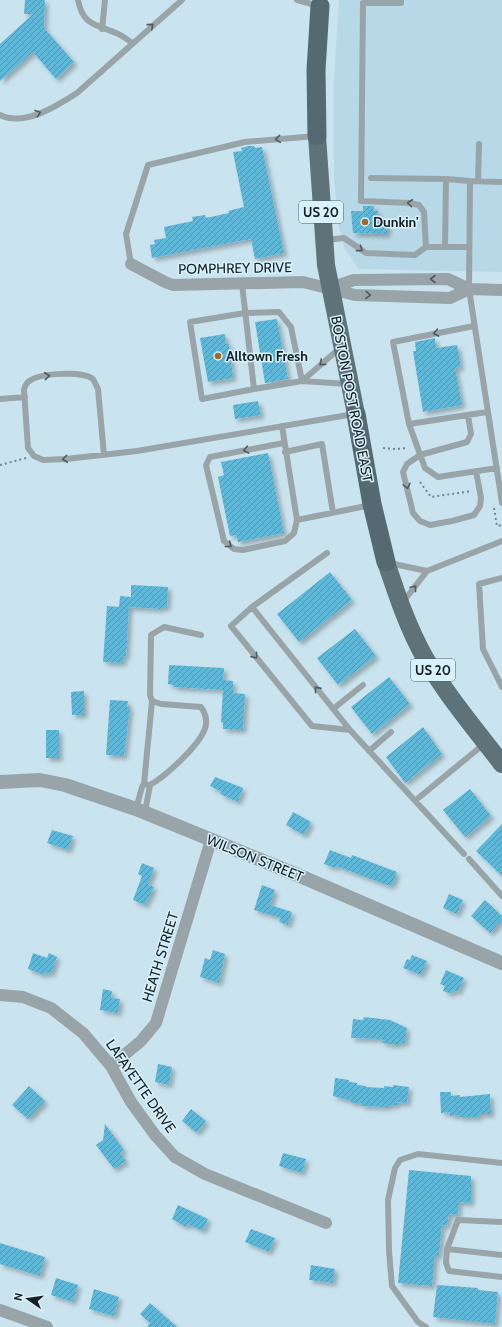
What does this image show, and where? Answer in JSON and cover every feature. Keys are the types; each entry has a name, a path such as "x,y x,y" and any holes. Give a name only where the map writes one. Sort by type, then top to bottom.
{"highway":[{"name":"BOSTON POST ROAD EAST","path":"316,136 316,70 320,3"},
{"name":"BOSTON POST ROAD EAST","path":"356,414 372,504 386,562"}],"main road":[{"name":"BOSTON POST ROAD EAST","path":"316,136 324,240 330,288 356,414"},
{"name":"BOSTON POST ROAD EAST","path":"386,562 401,605 428,663 454,702 502,764"}],"street":[{"name":"POMPHREY DRIVE","path":"131,264 170,284 304,282 355,295 450,298 469,290"},
{"path":"330,288 354,280 448,279 469,290 502,290"},
{"name":"WILSON STREET","path":"0,782 40,780 65,785 140,811 502,963"},
{"name":"HEATH STREET","path":"111,1066 141,1041 156,1022 211,840"},
{"name":"LAFAYETTE DRIVE","path":"0,995 23,997 51,1008 83,1033 111,1066 131,1102 151,1130 175,1157 205,1174 326,1223"},
{"path":"0,1310 47,1327"}],"lane":[{"path":"78,0 82,12 94,25 116,33 132,43"},
{"path":"102,29 105,0"},
{"path":"0,115 9,118 35,115 77,93 182,0"},
{"path":"297,0 320,3"},
{"path":"401,0 401,3 364,3 361,201 410,203 419,205 424,212 426,246"},
{"name":"POMPHREY DRIVE","path":"131,264 126,234 148,166 245,142 316,136"},
{"path":"478,182 479,144"},
{"path":"371,178 446,179 478,182 502,182"},
{"path":"445,247 446,179"},
{"path":"470,181 469,290 502,503"},
{"path":"324,240 344,238 366,252 415,255 426,246 469,247"},
{"path":"242,284 254,389"},
{"path":"302,381 291,327 279,312 245,313 190,322 202,399 302,381 350,384"},
{"path":"474,326 393,342 409,424 425,468 438,477 496,468"},
{"path":"302,381 342,346"},
{"path":"104,454 98,389 93,379 80,374 36,377 26,384 24,397 28,445 34,456 43,460 137,451 356,414"},
{"path":"0,399 24,397"},
{"path":"409,424 487,412"},
{"path":"468,415 471,434 467,442 420,455 407,464 404,472 413,513 420,521 430,525 474,515 480,506 481,498 476,471"},
{"path":"282,426 284,442 285,452 298,520 294,533 285,541 243,550 234,549 224,541 206,465 210,457 284,442"},
{"path":"285,452 322,444 333,513"},
{"path":"298,520 372,504"},
{"path":"401,605 427,571 502,541"},
{"path":"326,553 252,607 231,626 312,726 350,730"},
{"path":"386,562 427,571"},
{"path":"502,578 479,584 483,649 502,687"},
{"path":"252,607 350,730 416,800 464,854"},
{"path":"140,811 150,790 147,785 152,701 150,695 151,635 164,627 201,635"},
{"path":"333,709 363,686"},
{"path":"147,785 173,769 204,731 206,722 201,707 161,704 152,701"},
{"path":"369,751 391,732"},
{"path":"416,800 485,743"},
{"path":"469,859 502,896"},
{"path":"426,1327 418,1322 392,1286 389,1251 388,1200 395,1168 400,1160 418,1154 502,1163"},
{"path":"502,1222 458,1220 447,1249 446,1263 449,1271 502,1277"},
{"path":"447,1249 502,1255"}],"path":[{"path":"383,448 396,450 408,448"},
{"path":"0,465 34,456"},
{"path":"420,482 431,497 472,491 477,493"},
{"path":"494,505 497,526 502,525"}],"shaded area":[{"path":"339,0 502,0 502,272 358,269 344,247 339,227 334,181 334,79"}],"building":[{"path":"25,0 45,0 44,28 74,62 56,79 33,52 0,81 0,44 33,14 24,14"},
{"path":"254,146 255,148 262,147 284,253 255,259 251,239 152,258 150,245 155,244 154,240 166,238 164,227 193,221 192,217 205,215 206,218 229,213 228,211 244,207 233,152 242,151 241,148"},
{"path":"363,206 374,206 373,211 378,211 378,224 387,224 387,234 353,233 351,211 363,211"},
{"path":"277,319 288,379 265,383 255,322"},
{"path":"225,334 226,344 229,344 233,378 208,382 200,338"},
{"path":"435,338 436,348 457,345 461,367 455,368 462,405 423,412 413,351 416,351 415,342"},
{"path":"258,401 261,415 235,419 233,405"},
{"path":"268,453 284,533 238,542 236,535 230,536 218,477 224,475 221,462"},
{"path":"330,572 352,600 299,642 277,614"},
{"path":"131,585 168,587 167,607 161,607 161,609 129,607 126,657 123,656 123,663 103,662 107,606 119,607 120,596 131,597"},
{"path":"355,629 376,656 338,685 317,658"},
{"path":"169,665 224,668 223,680 233,681 233,693 245,694 243,730 223,729 223,723 221,722 223,690 173,687 174,685 168,684"},
{"path":"389,677 410,704 372,734 351,707"},
{"path":"84,691 84,715 72,715 71,692"},
{"path":"110,700 128,701 127,707 130,707 124,756 106,755"},
{"path":"423,727 442,754 405,783 386,757"},
{"path":"46,730 59,730 59,758 46,758"},
{"path":"215,777 243,788 238,802 220,794 222,792 210,786"},
{"path":"470,789 491,816 465,837 443,810"},
{"path":"293,812 311,822 304,835 286,825"},
{"path":"502,824 502,876 476,851"},
{"path":"52,830 73,836 68,850 47,843"},
{"path":"330,850 351,858 352,855 397,872 394,881 391,886 336,866 335,868 324,864"},
{"path":"142,863 154,868 148,885 154,887 145,905 133,900 142,876 138,874"},
{"path":"262,885 275,890 270,905 292,912 288,925 279,922 281,918 254,910"},
{"path":"449,894 463,900 457,914 443,908"},
{"path":"485,900 502,916 502,920 490,933 471,916"},
{"path":"213,950 225,954 219,983 200,977 205,958 210,960"},
{"path":"33,953 47,958 49,953 57,957 51,974 45,972 44,975 28,969"},
{"path":"412,955 427,961 421,975 403,968 407,959 410,960"},
{"path":"446,970 464,978 458,992 453,990 452,994 443,991 445,986 440,984"},
{"path":"103,989 112,991 111,998 120,999 118,1013 100,1010"},
{"path":"364,1017 390,1020 407,1028 405,1043 398,1043 398,1045 382,1043 383,1039 351,1038 353,1019 363,1020"},
{"path":"158,1064 172,1067 169,1085 155,1082"},
{"path":"335,1078 349,1080 349,1082 357,1083 357,1085 366,1087 384,1088 384,1086 393,1087 393,1085 409,1087 407,1103 397,1102 397,1105 388,1105 388,1107 361,1106 361,1103 351,1103 351,1101 333,1096"},
{"path":"29,1086 45,1101 28,1119 12,1105"},
{"path":"440,1092 451,1092 451,1096 460,1095 460,1097 490,1094 491,1114 479,1114 479,1117 459,1117 459,1115 450,1116 450,1112 441,1113"},
{"path":"191,1109 206,1121 197,1133 182,1121"},
{"path":"105,1124 124,1150 120,1153 126,1161 114,1169 96,1145 103,1140"},
{"path":"283,1153 306,1159 302,1173 279,1166"},
{"path":"409,1170 471,1176 471,1203 459,1202 458,1215 449,1214 447,1226 442,1225 439,1255 435,1255 432,1286 398,1283"},
{"path":"178,1205 208,1219 203,1231 187,1224 186,1227 172,1219"},
{"path":"251,1229 275,1238 269,1252 245,1242"},
{"path":"0,1243 45,1257 40,1276 0,1264"},
{"path":"311,1265 335,1269 333,1283 309,1280"},
{"path":"56,1278 78,1285 73,1302 51,1295"},
{"path":"437,1285 478,1288 478,1290 498,1292 495,1324 433,1317"},
{"path":"94,1289 119,1297 114,1316 89,1309"},
{"path":"150,1303 177,1327 147,1327 150,1323 140,1314"}],"place":[{"name":"Dunkin'","path":"365,222"},
{"name":"Alltown Fresh","path":"218,356"}]}
